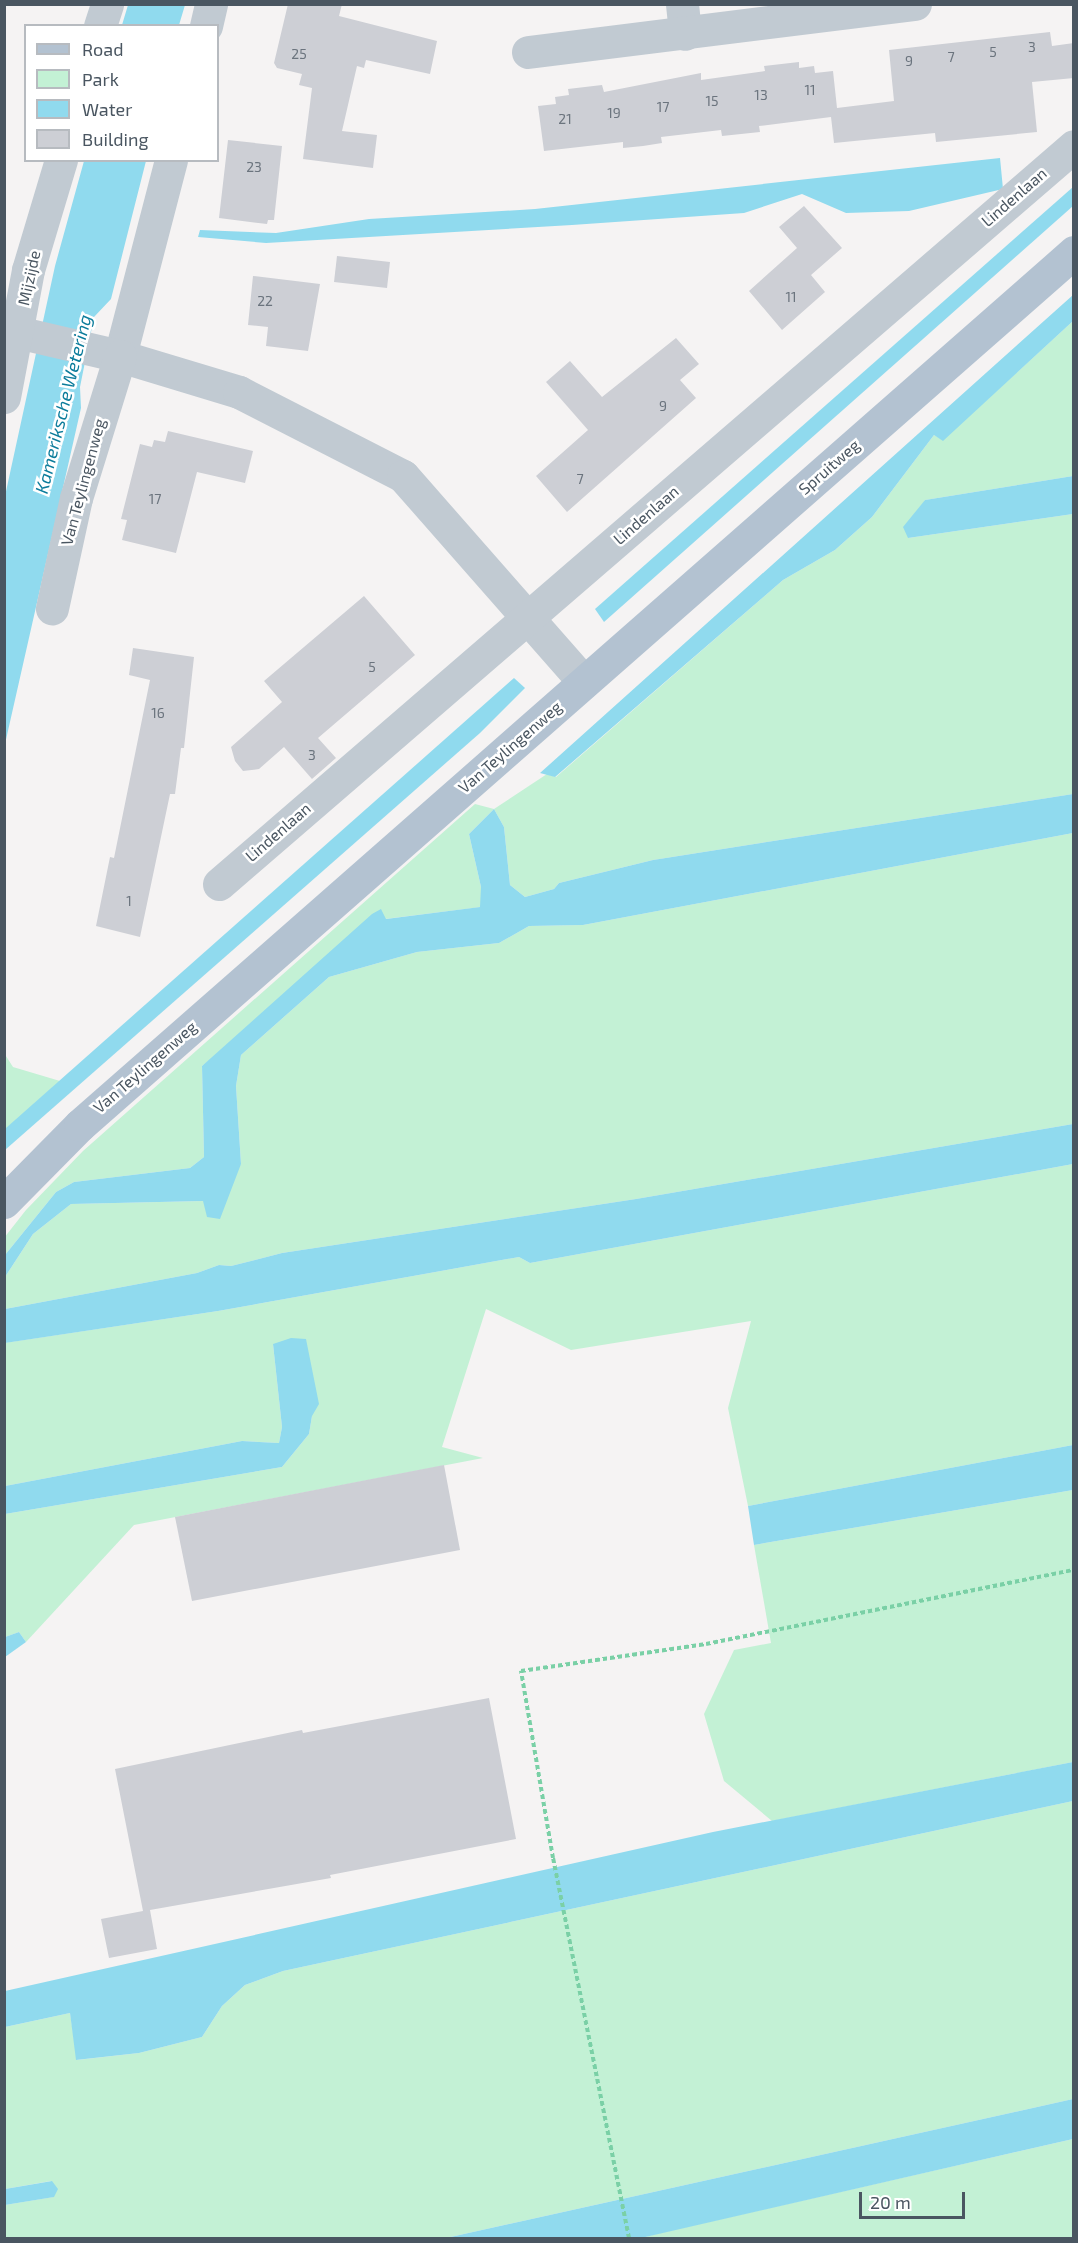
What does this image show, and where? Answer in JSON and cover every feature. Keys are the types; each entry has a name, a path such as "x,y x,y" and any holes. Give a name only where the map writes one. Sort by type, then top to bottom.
{"main road":[{"name":"Spruitweg","path":"584,682 1074,252"},
{"name":"Van Teylingenweg","path":"4,1202 80,1125 584,682"}],"street":[{"path":"101,24 106,4"},
{"path":"206,24 211,4"},
{"path":"528,52 684,19 915,4"},
{"name":"Lindenlaan","path":"219,884 1074,146"},
{"name":"Mijzijde","path":"4,397 21,333 28,270 60,162"},
{"name":"Van Teylingenweg","path":"52,608 106,353 170,162"},
{"path":"21,333 106,353 239,392 404,476 526,619 584,682"}],"path":[{"path":"629,2238 568,1919 553,1858 521,1671 706,1644 1074,1570"}],"green space":[{"path":"1073,321 1073,476 925,500 908,538 1073,514 1073,794 653,860 559,883 554,889 525,897 510,885 504,827 494,809 547,774 556,777 783,580 835,550 872,517 934,435 943,440"},
{"path":"475,804 494,809 469,834 481,887 481,907 385,919 202,1066 204,1157 190,1168 74,1182 56,1192 5,1255 4,1238 26,1210 83,1151"},
{"path":"1073,833 1073,1124 636,1199 282,1253 231,1266 219,1265 197,1273 5,1309 5,1277 33,1234 71,1204 204,1201 241,1164 236,1086 241,1055 329,977 417,952 499,943 529,926 583,925"},
{"path":"4,1053 13,1067 60,1081 5,1130"},
{"path":"1073,1164 1073,1445 748,1506 728,1408 751,1321 571,1350 486,1309 442,1447 483,1458 134,1525 26,1642 19,1632 5,1637 5,1514 282,1467 309,1434 312,1416 273,1344 282,1427 279,1443 242,1441 5,1486 4,1343 218,1311 519,1257 530,1263"},
{"path":"1073,1490 1073,1762 772,1821 724,1781 704,1714 734,1650 771,1643 754,1545"},
{"path":"1073,1801 1073,2099 446,2238 5,2238 5,2205 53,2197 51,2181 5,2189 5,2027 70,2013 77,2060 139,2053 202,2037 222,2006 245,1985 283,1971"},
{"path":"1073,2139 1073,2238 641,2238 660,2233"}],"water":[{"path":"128,4 185,5 179,24 122,24"},
{"path":"1000,158 1003,189 909,211 846,213 802,194 744,213 266,243 198,237 200,230 276,233 369,219 535,209"},
{"name":"Kameriksche Wetering","path":"84,162 146,162 111,299 94,317 80,387 81,408 5,744 5,496 55,266"},
{"path":"1073,187 1073,206 604,622 595,609"},
{"path":"1073,295 1073,321 943,441 934,435 872,517 835,550 783,580 555,777 540,773"},
{"path":"1073,476 1073,514 908,538 903,527 925,500"},
{"path":"514,678 525,688 480,733 5,1150 6,1128"},
{"path":"1073,794 1073,833 583,925 529,926 499,943 417,952 329,977 241,1055 236,1086 241,1164 220,1219 207,1217 203,1201 71,1204 33,1234 5,1277 5,1255 56,1192 74,1182 190,1168 204,1157 202,1066 372,914 381,909 386,919 480,907 481,887 469,834 494,809 504,827 510,885 525,897 554,889 559,883 653,860"},
{"path":"1073,1124 1073,1164 530,1263 519,1257 218,1311 5,1343 5,1309 197,1273 219,1265 231,1266 282,1253 636,1199"},
{"path":"291,1338 306,1339 319,1404 312,1416 309,1434 282,1467 5,1514 5,1486 242,1441 279,1443 282,1427 273,1344"},
{"path":"1073,1445 1073,1490 754,1545 748,1506"},
{"path":"19,1632 26,1642 5,1657 5,1637"},
{"path":"1073,1762 1073,1801 283,1971 245,1985 222,2006 202,2037 139,2053 76,2060 70,2013 5,2027 5,1991 713,1832"},
{"path":"1073,2099 1073,2139 641,2238 446,2238"},
{"path":"52,2181 58,2189 54,2197 5,2205 5,2189"}],"building":[{"path":"288,4 342,4 339,16 437,41 430,74 366,60 364,68 357,66 342,131 377,135 373,168 303,159 312,88 299,85 302,74 277,68 274,63"},
{"path":"1050,32 1052,46 1074,43 1074,78 1032,82 1037,132 936,142 935,133 834,143 831,117 759,126 760,132 722,136 721,130 661,137 662,143 643,146 623,148 623,142 544,151 538,106 556,104 555,97 569,95 568,89 602,85 604,92 701,73 701,80 765,71 764,66 799,62 799,68 814,66 815,73 833,71 837,108 894,101 889,50"},
{"path":"228,140 282,146 274,220 268,220 267,224 219,218"},
{"path":"804,206 842,248 811,275 825,292 782,330 749,291 797,248 779,227"},
{"path":"337,256 390,262 387,288 334,282"},
{"path":"253,276 320,284 308,351 266,346 268,327 248,325"},
{"path":"676,338 699,364 680,380 696,398 567,512 536,476 588,430 546,382 570,361 602,397"},
{"path":"168,431 253,451 245,483 197,472 176,553 122,540 127,520 121,519 140,444 152,447 154,440 165,442"},
{"path":"364,596 415,655 318,738 336,758 312,779 284,747 259,769 243,771 235,761 231,747 282,702 264,681"},
{"path":"133,648 194,657 184,748 181,748 175,794 170,794 140,937 96,926 110,857 114,858 150,680 129,675"},
{"path":"444,1465 460,1550 192,1601 175,1517"},
{"path":"489,1698 516,1839 330,1875 331,1878 150,1910 157,1949 109,1958 101,1919 143,1911 115,1769 302,1730 303,1733"}]}
